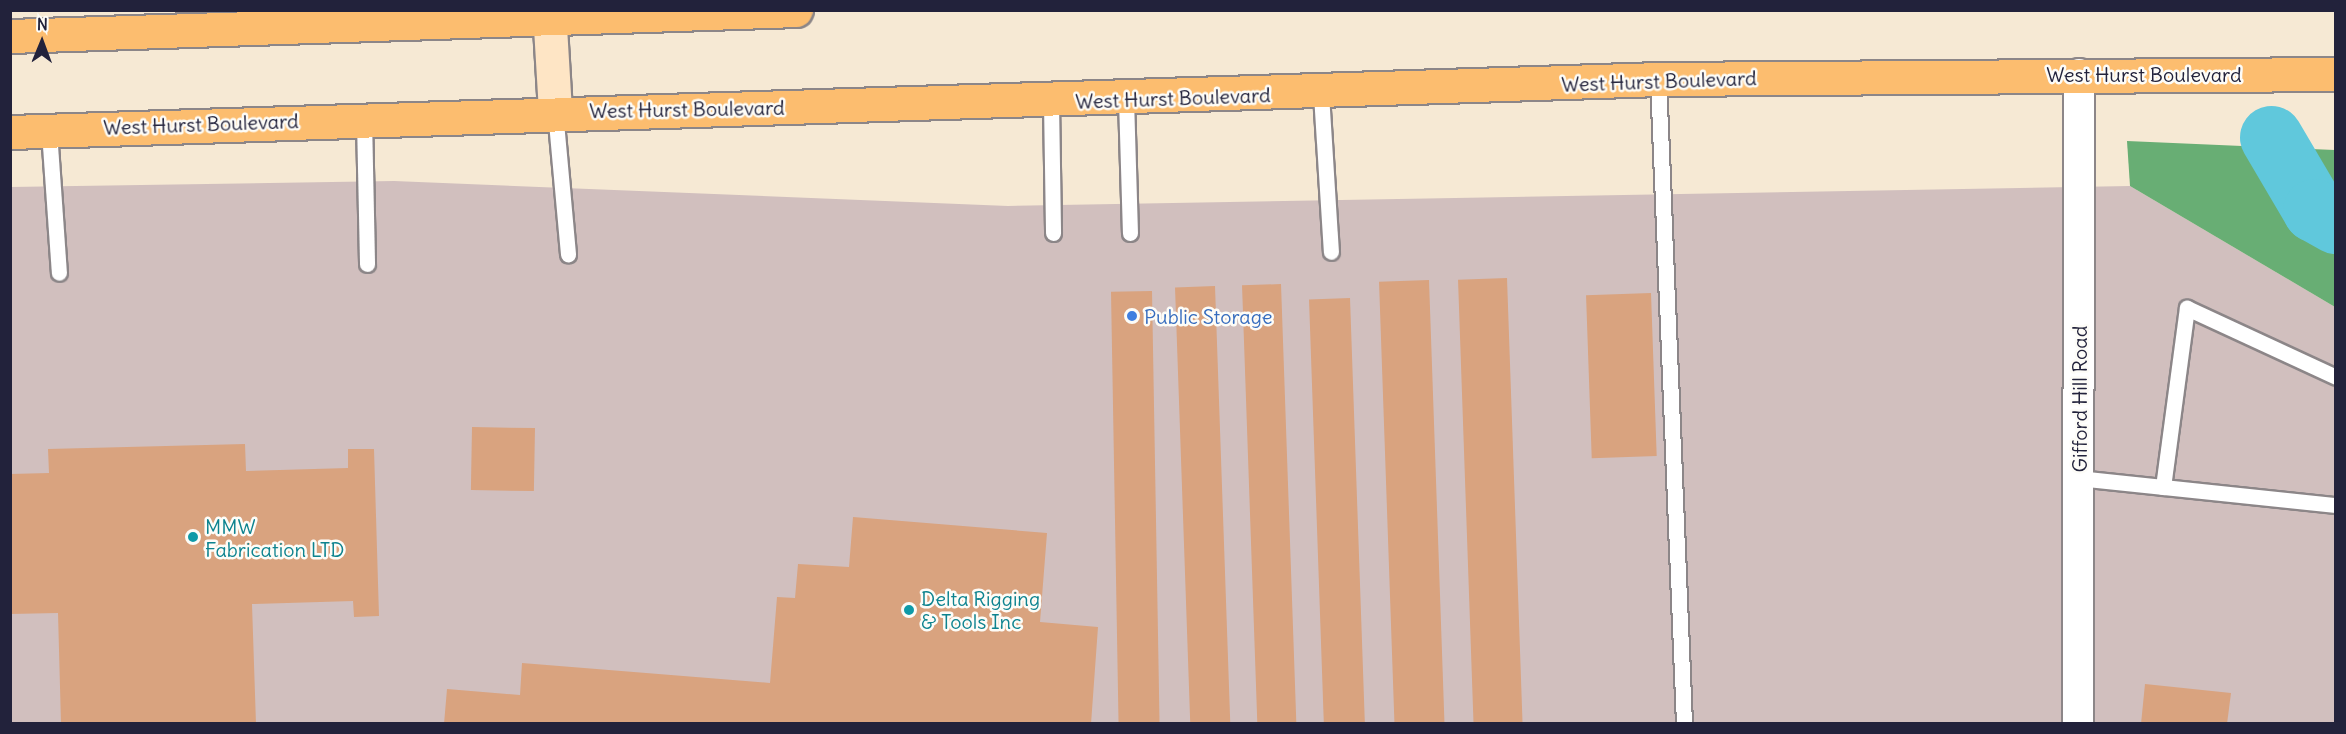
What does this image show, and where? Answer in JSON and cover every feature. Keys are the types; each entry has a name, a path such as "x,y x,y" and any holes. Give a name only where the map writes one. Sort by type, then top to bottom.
{"main road":[{"path":"10,36 549,16 796,10"},
{"name":"West Hurst Boulevard","path":"10,132 555,111 1051,102 1321,94 1658,79 2079,74 2336,74"}],"street":[{"path":"549,16 555,111"},
{"name":"Gifford Hill Road","path":"2078,723 2079,74"}],"lane":[{"path":"1658,79 1684,723"},
{"path":"1321,94 1331,252"},
{"path":"1126,99 1130,233"},
{"path":"1051,102 1053,233"},
{"path":"555,111 568,255"},
{"path":"364,119 367,264"},
{"path":"49,131 59,273"},
{"path":"2163,488 2187,308 2336,377"},
{"path":"2078,478 2336,505"}],"shaded area":[{"path":"394,181 1008,206 2130,186 2335,307 2335,723 11,723 10,187"}],"green space":[{"path":"2127,141 2335,150 2335,307 2130,186"}],"building":[{"path":"1507,278 1523,724 1474,724 1458,280"},
{"path":"1429,280 1444,724 1394,724 1379,282"},
{"path":"1281,284 1296,724 1257,724 1242,285"},
{"path":"1215,286 1230,724 1190,724 1175,287"},
{"path":"1152,291 1160,724 1119,724 1111,292"},
{"path":"1651,293 1657,456 1592,458 1586,295"},
{"path":"1350,298 1365,724 1324,724 1309,299"},
{"path":"472,427 535,428 534,491 471,490"},
{"name":"MMW Fabrication LTD","path":"245,444 246,471 348,468 348,449 374,449 379,616 354,617 353,601 252,604 256,724 61,724 58,613 10,614 10,474 49,473 48,449"},
{"name":"Delta Rigging & Tools Inc","path":"853,517 1047,533 1040,622 1098,627 1091,724 444,724 447,689 520,695 522,663 770,683 777,597 795,598 798,564 849,567"},
{"path":"2145,684 2231,693 2227,724 2141,724"}],"waterway":[{"path":"2271,137 2314,210 2336,222"}],"place":[{"name":"Public Storage","path":"1132,316"},
{"name":"MMW Fabrication LTD","path":"193,537"},
{"name":"Delta Rigging & Tools Inc","path":"909,610"}]}
